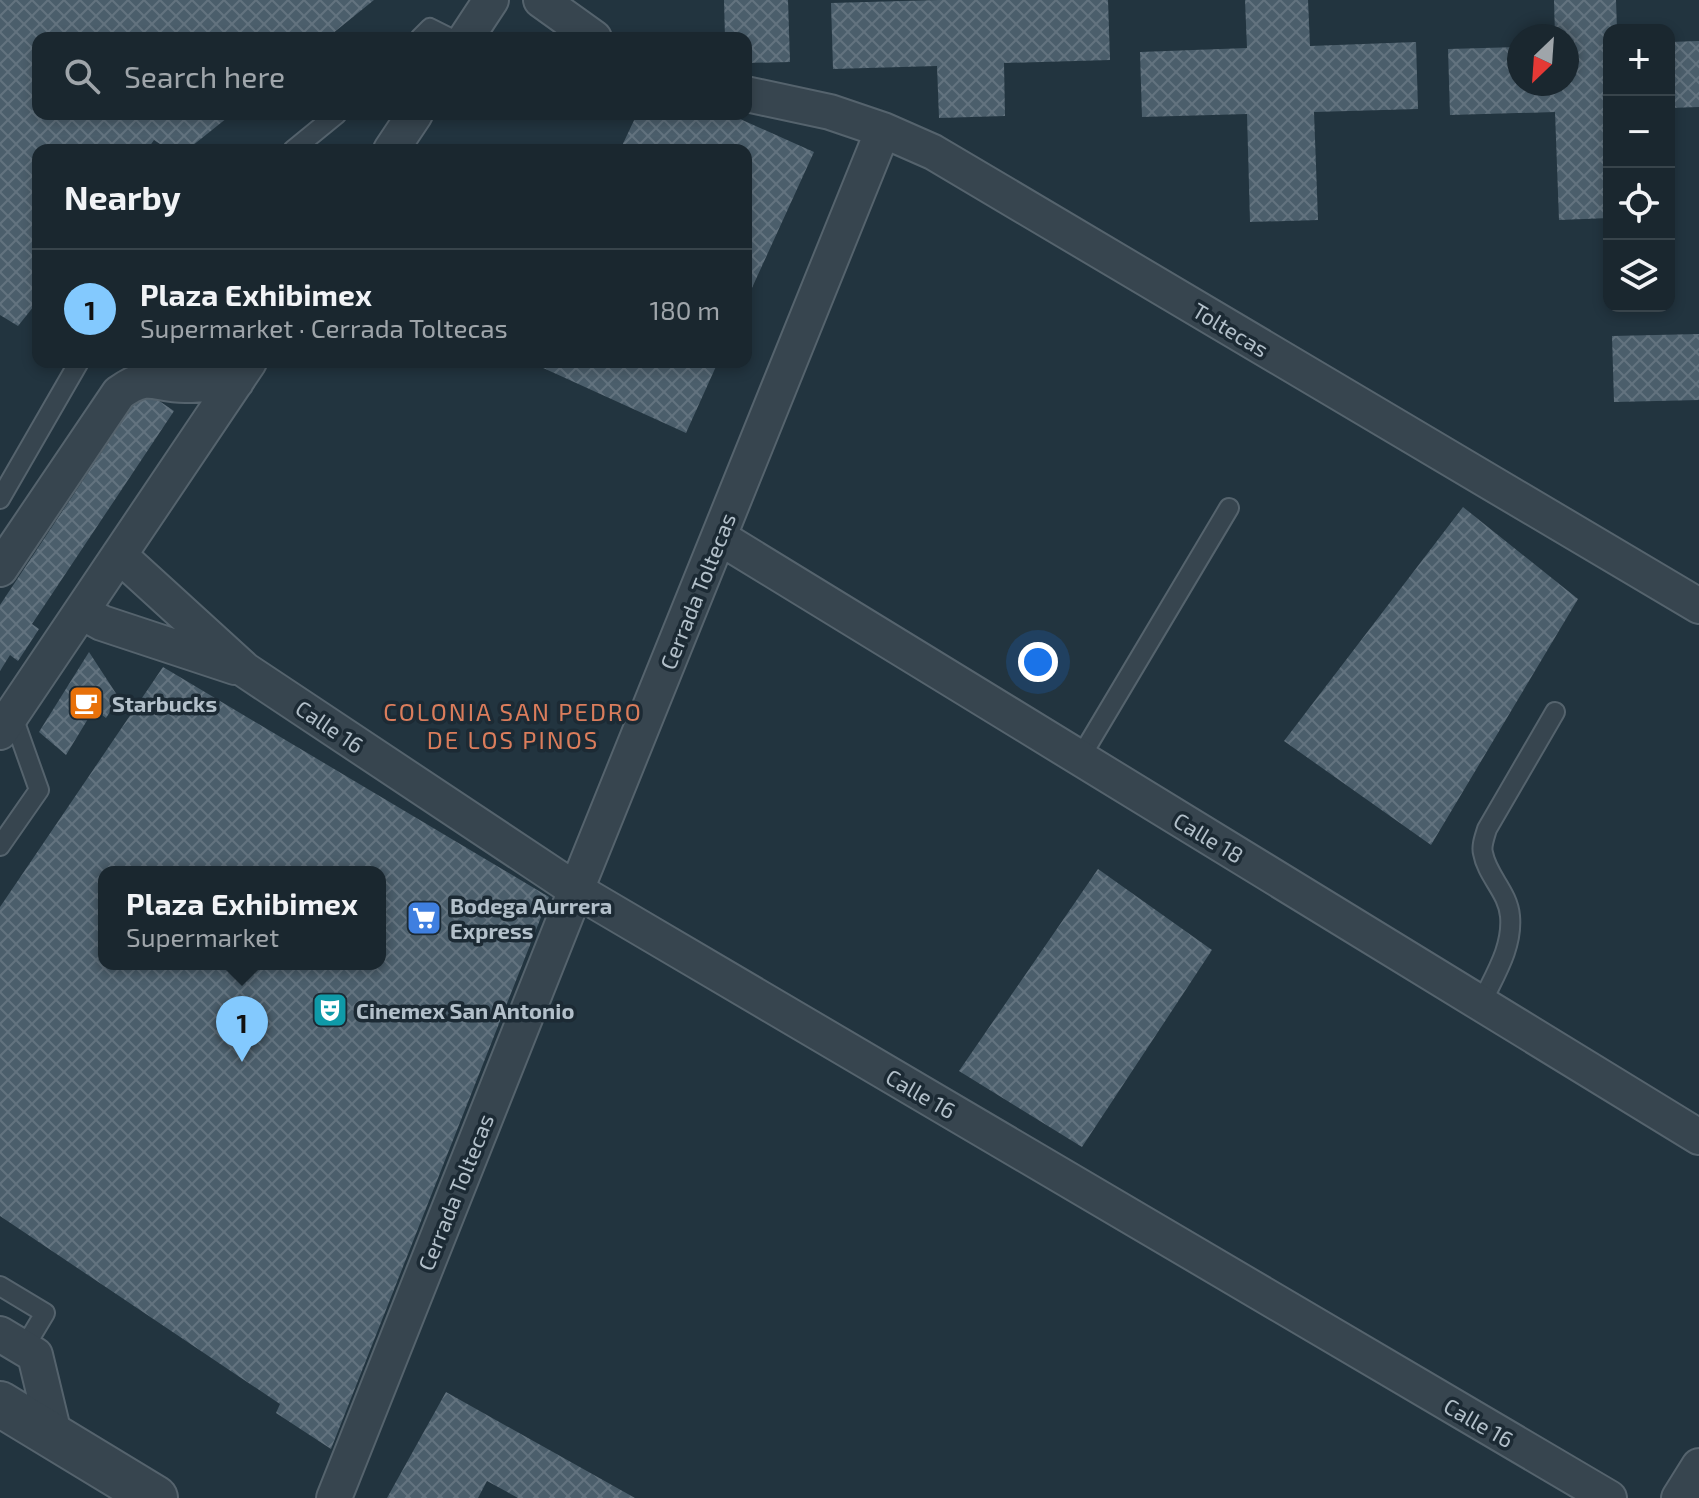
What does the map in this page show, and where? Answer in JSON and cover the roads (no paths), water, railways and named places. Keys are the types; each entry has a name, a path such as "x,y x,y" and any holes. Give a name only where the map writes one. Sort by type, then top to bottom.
{"street":[{"path":"470,32 491,0"},
{"path":"541,0 583,32"},
{"name":"Toltecas","path":"752,95 830,112 883,130 933,152 1699,606"},
{"path":"395,144 411,120"},
{"name":"Cerrada Toltecas","path":"334,1498 883,130"},
{"path":"3,557 119,393 147,370 182,385 243,372"},
{"path":"6,723 243,372"},
{"path":"182,385 200,435"},
{"name":"Calle 18","path":"719,537 1699,1137"},
{"name":"Calle 16","path":"119,555 245,670 576,890 1609,1498"},
{"name":"Calle 16","path":"82,612 102,623 245,670"},
{"path":"12,1341 35,1355 55,1438"},
{"path":"0,1404 155,1498"},
{"path":"1679,1498 1699,1466"}],"lane":[{"path":"300,144 330,120"},
{"path":"0,499 76,368"},
{"path":"1080,758 1229,508"},
{"path":"1481,1004 1507,949 1510,915 1504,894 1491,876 1482,850 1487,829 1555,712"},
{"path":"0,846 39,790 6,723"},
{"path":"0,1286 45,1313 12,1341"}],"place":[{"name":"Starbucks","path":"86,703"},
{"name":"Bodega Aurrera Express","path":"424,918"},
{"name":"Cinemex San Antonio","path":"330,1010"},
{"name":"Plaza Exhibimex","path":"242,1062"}],"district":[{"name":"COLONIA SAN PEDRO DE LOS PINOS","path":"513,725"}]}
